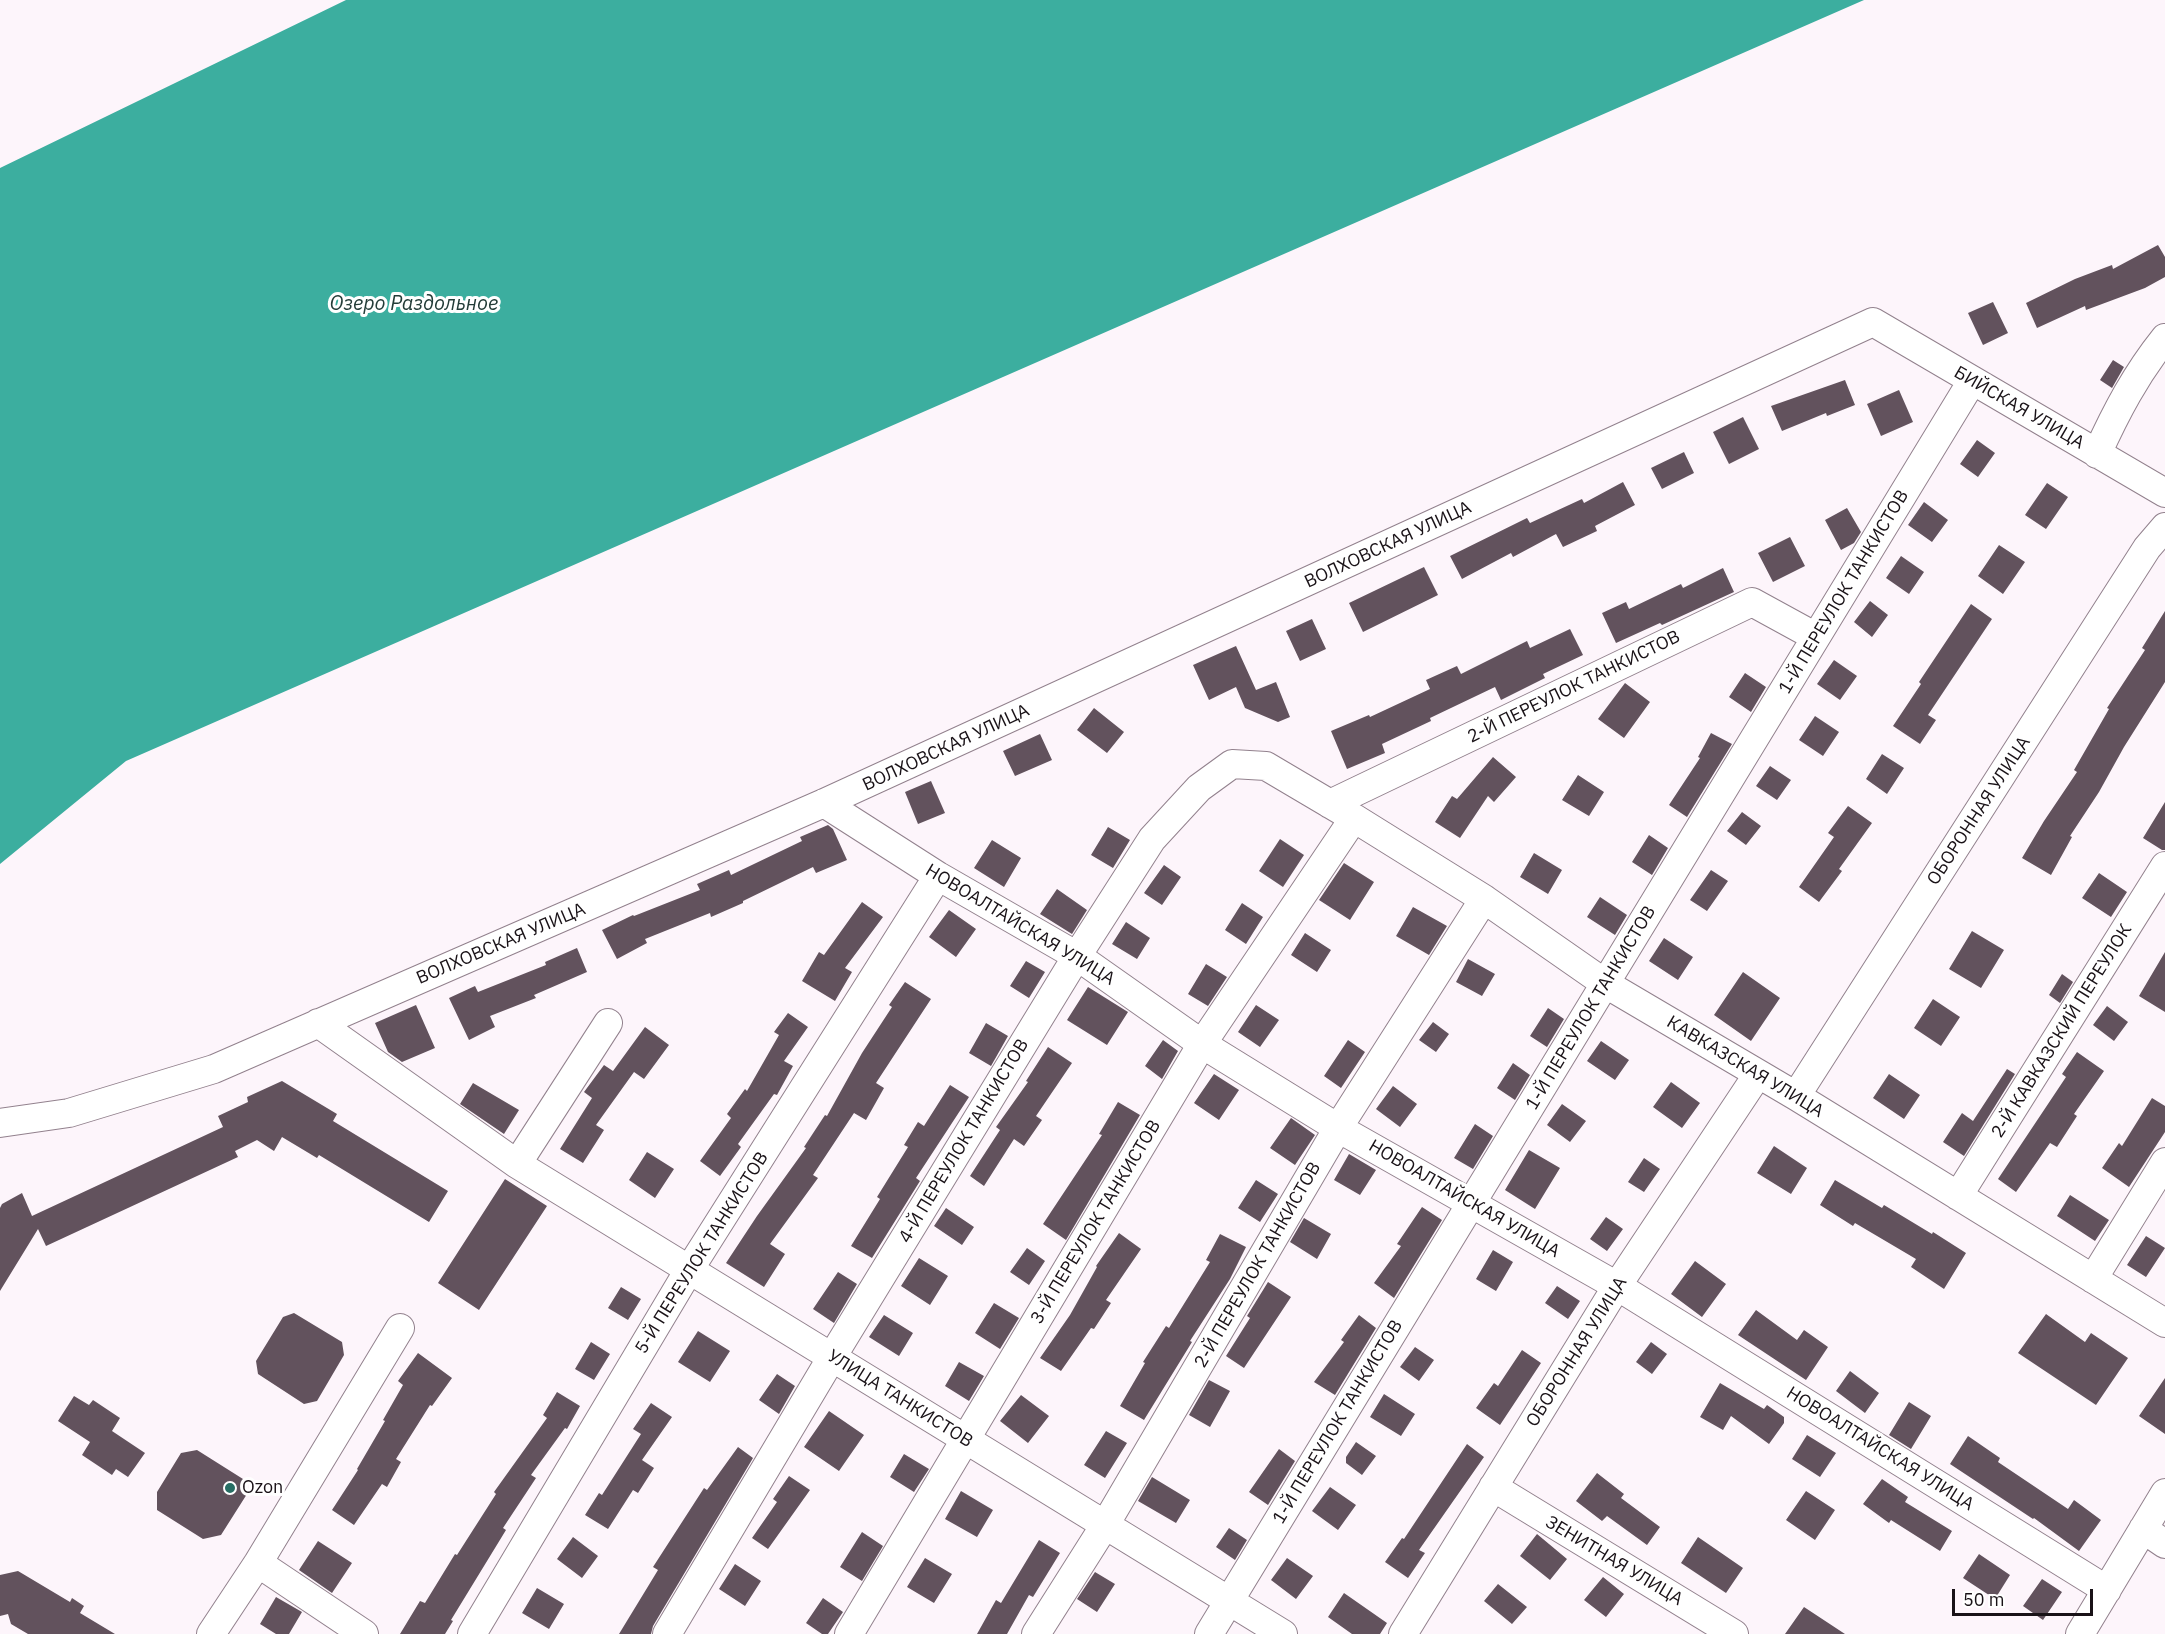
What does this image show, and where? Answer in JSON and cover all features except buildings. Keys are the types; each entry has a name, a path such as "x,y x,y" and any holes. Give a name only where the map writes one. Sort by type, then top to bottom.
{"street":[{"name":"БИЙСКАЯ УЛИЦА","path":"1873,322 2165,493"},
{"name":"ВОЛХОВСКАЯ УЛИЦА","path":"0,1123 69,1113 214,1069 824,803 1873,322"},
{"path":"2097,454 2123,399 2150,356 2165,338"},
{"name":"1-Й ПЕРЕУЛОК ТАНКИСТОВ","path":"1209,1634 1972,381"},
{"name":"ОБОРОННАЯ УЛИЦА","path":"1796,1096 2148,548 2165,527"},
{"name":"2-Й ПЕРЕУЛОК ТАНКИСТОВ","path":"1342,811 1752,602 1816,637"},
{"name":"4-Й ПЕРЕУЛОК ТАНКИСТОВ","path":"667,1634 832,1357 1077,956 1152,839 1199,788 1232,764 1266,766 1342,811"},
{"name":"НОВОАЛТАЙСКАЯ УЛИЦА","path":"824,803 938,876 1077,956 1202,1044 1338,1128 1617,1286 2107,1590"},
{"name":"КАВКАЗСКАЯ УЛИЦА","path":"1342,811 1484,899 1606,984 1796,1096 2165,1323"},
{"name":"3-Й ПЕРЕУЛОК ТАНКИСТОВ","path":"849,1634 1342,811"},
{"name":"2-Й КАВКАЗСКИЙ ПЕРЕУЛОК","path":"1958,1196 2165,866"},
{"name":"5-Й ПЕРЕУЛОК ТАНКИСТОВ","path":"472,1634 690,1270 938,876"},
{"name":"2-Й ПЕРЕУЛОК ТАНКИСТОВ","path":"1036,1634 1106,1526 1338,1128 1484,899"},
{"name":"УЛИЦА ТАНКИСТОВ","path":"318,1023 517,1164 1283,1634"},
{"path":"517,1164 608,1023"},
{"name":"ОБОРОННАЯ УЛИЦА","path":"1402,1634 1617,1286 1758,1074"},
{"path":"2093,1279 2165,1162"},
{"path":"211,1634 258,1563 400,1329"},
{"name":"ЗЕНИТНАЯ УЛИЦА","path":"1493,1487 1734,1634"},
{"path":"2080,1634 2107,1590 2154,1536 2165,1493"},
{"path":"258,1563 364,1634"}],"water":[{"name":"Озеро Раздольное","path":"346,0 1864,0 126,761 0,864 0,168"}],"place":[{"name":"Ozon","path":"230,1488"}]}
